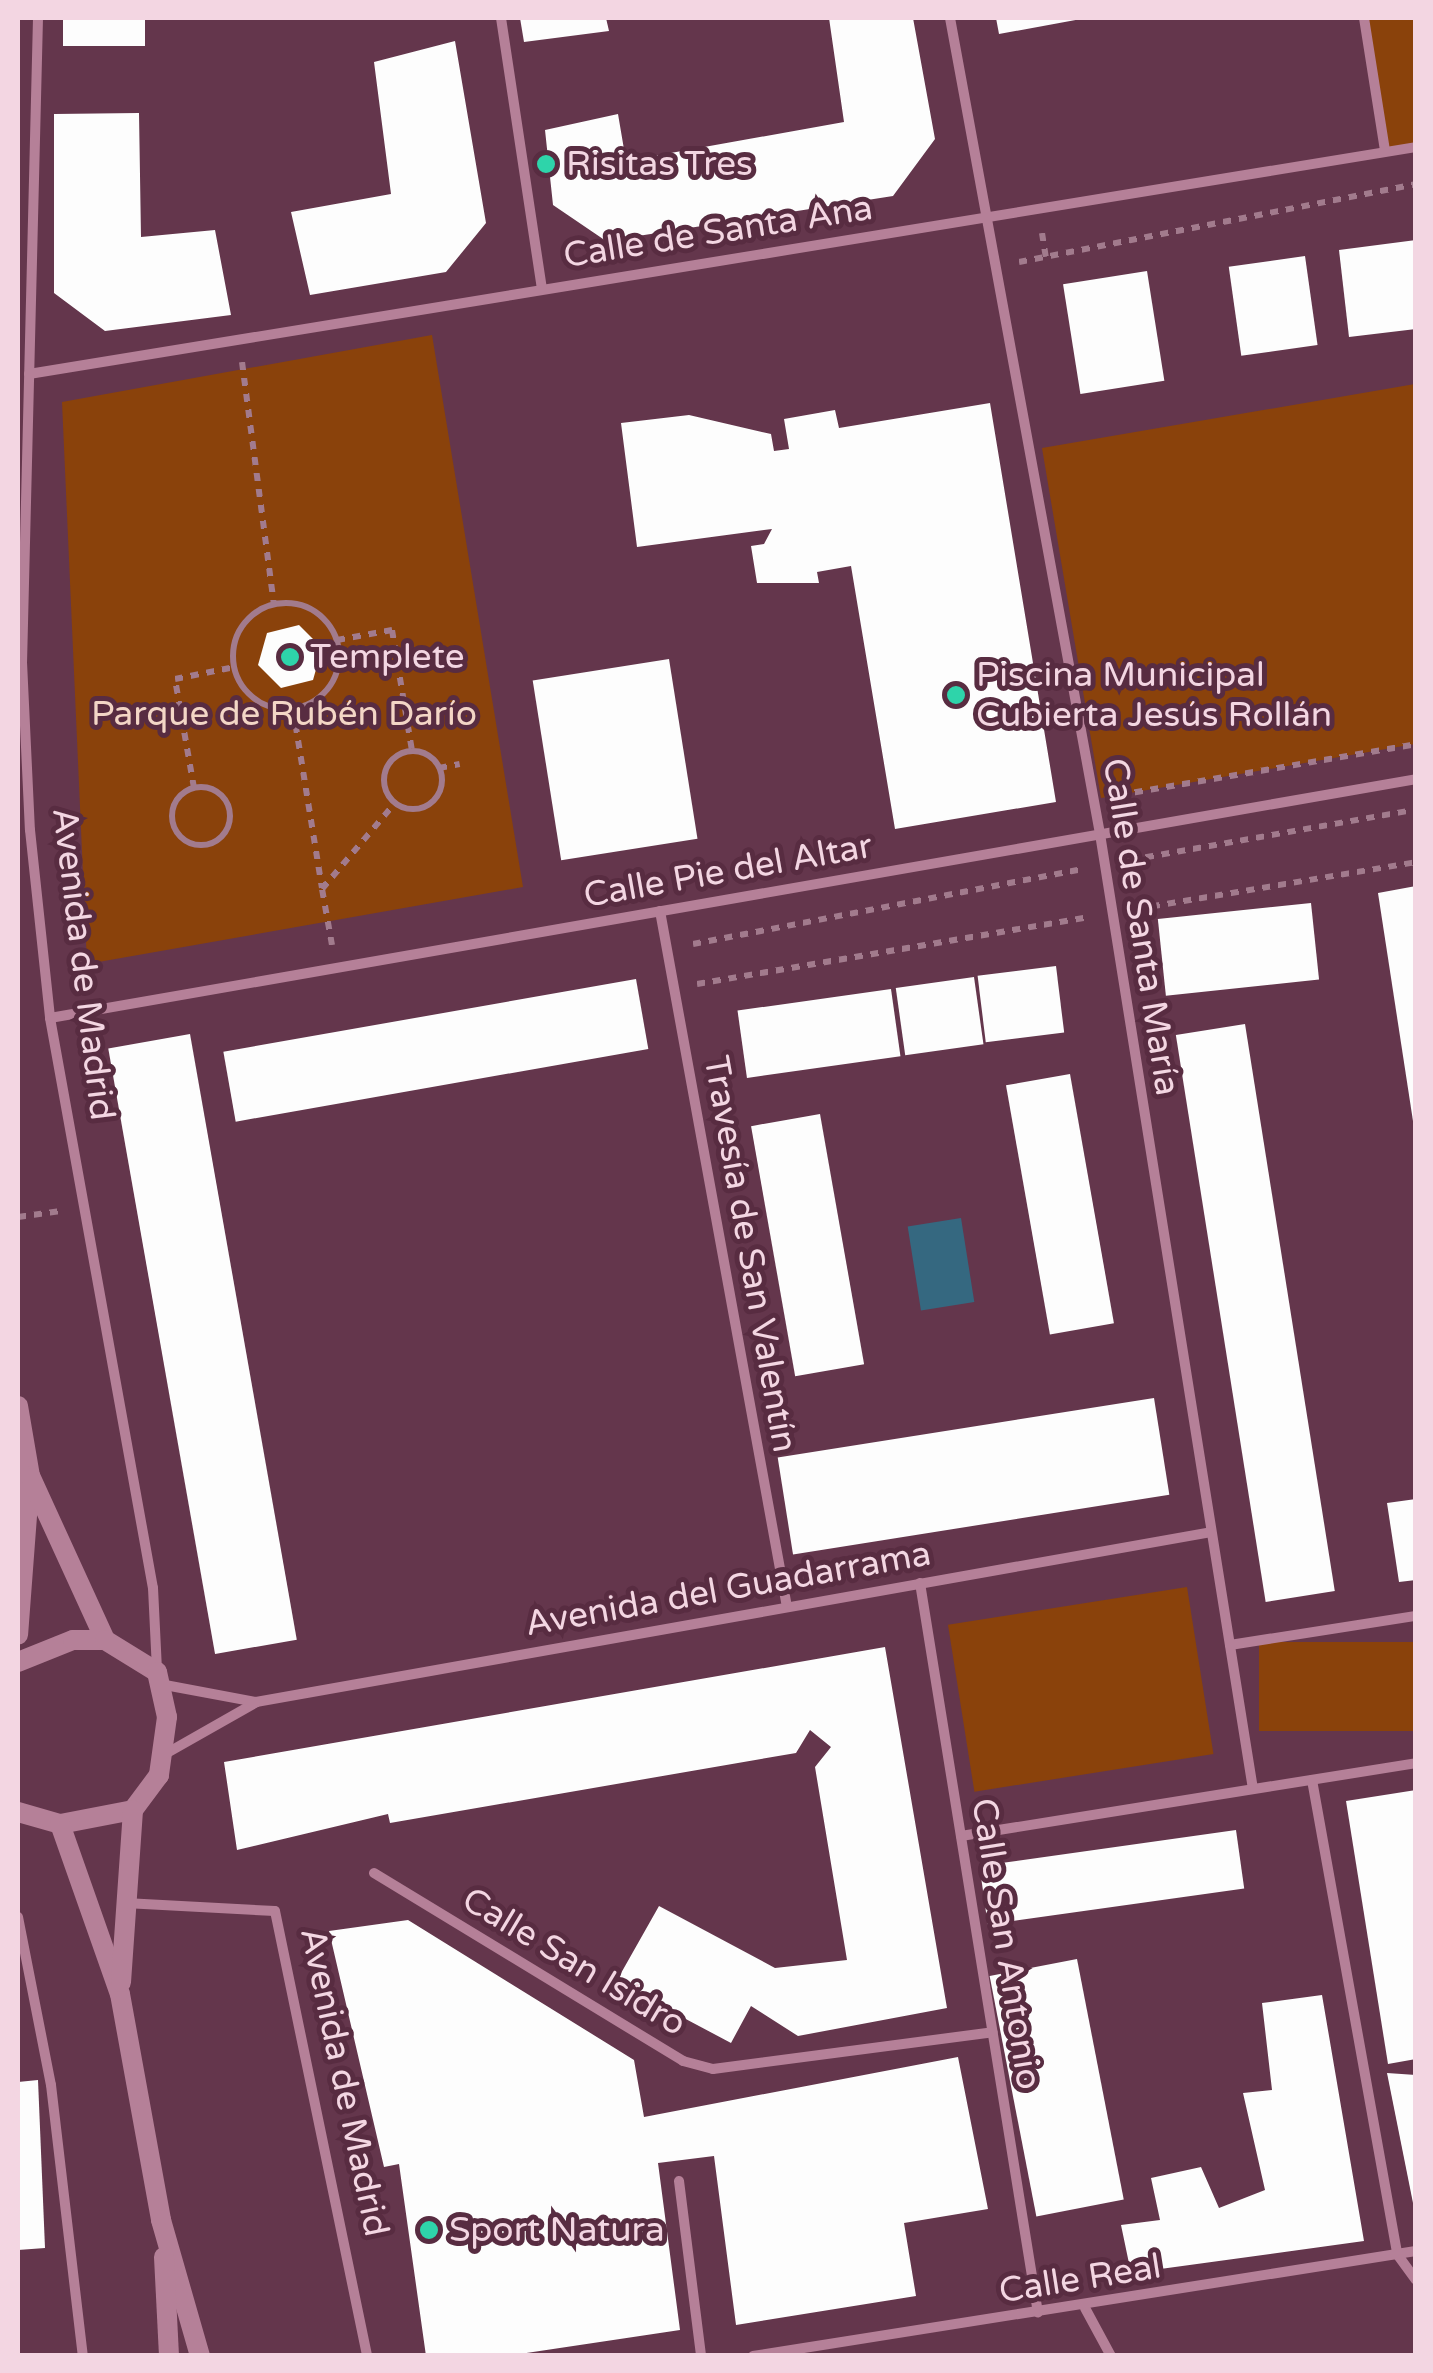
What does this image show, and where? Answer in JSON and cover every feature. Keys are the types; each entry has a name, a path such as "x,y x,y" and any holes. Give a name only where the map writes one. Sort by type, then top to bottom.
{"main road":[{"path":"18,1406 30,1476 18,1635"},
{"path":"30,1476 105,1640 161,1678 167,1753 132,1810 120,1994"},
{"path":"18,1662 73,1640 105,1640"},
{"path":"18,1812 60,1824 132,1810"},
{"path":"60,1824 120,1994 162,2220 200,2356"},
{"path":"162,2220 169,2356"}],"street":[{"name":"Avenida de Madrid","path":"38,18 22,662 50,1018 153,1588 161,1678"},
{"path":"500,18 542,288"},
{"name":"Calle de Santa María","path":"950,18 1100,834 1252,1789"},
{"path":"1364,18 1385,151"},
{"name":"Calle de Santa Ana","path":"30,374 1416,147"},
{"name":"Calle Pie del Altar","path":"50,1018 1416,779"},
{"name":"Travesía de San Valentín","path":"660,912 787,1607"},
{"name":"Avenida del Guadarrama","path":"167,1753 256,1702 1211,1532"},
{"name":"Calle San Antonio","path":"920,1583 1038,2313"},
{"path":"1230,1645 1416,1616"},
{"name":"Avenida del Guadarrama","path":"161,1678 256,1702"},
{"path":"961,1836 1416,1763"},
{"path":"1312,1780 1397,2254 1416,2280"},
{"name":"Calle San Isidro","path":"374,1872 698,2065 993,2032"},
{"name":"Avenida de Madrid","path":"125,1902 275,1911 367,2356"},
{"path":"18,1917 51,2085 84,2356"},
{"path":"679,2181 701,2356"},
{"name":"Calle Real","path":"753,2356 1084,2308 1416,2251"},
{"path":"1084,2308 1111,2356"}],"path":[{"path":"1007,264 1416,184"},
{"path":"239,341 274,605"},
{"path":"274,605 317,613 337,640 328,689 292,708 248,694 235,667 241,628 274,605"},
{"path":"337,640 392,630 412,751 439,768 460,764"},
{"path":"194,788 175,680 235,667"},
{"path":"292,708 336,966"},
{"path":"1101,798 1416,744"},
{"path":"395,803 384,774 412,751"},
{"path":"395,803 418,809 434,800 439,768"},
{"path":"194,788 218,792 229,808 223,835 206,844 180,837 172,820 176,801 194,788"},
{"path":"322,889 395,803"},
{"path":"694,954 693,939 1416,810"},
{"path":"694,969 695,984 1416,862"},
{"path":"18,1218 84,1208"}],"green space":[{"path":"1364,18 1415,18 1415,147 1385,151"},
{"name":"Parque de Rubén Darío","path":"432,335 523,887 87,964 62,402"},
{"path":"1415,384 1415,744 1101,798 1042,448"},
{"path":"1187,1587 1213,1754 974,1792 948,1625"},
{"path":"1259,1642 1415,1642 1415,1731 1259,1731"}],"water":[{"path":"961,1218 974,1302 921,1310 908,1226"}],"building":[{"path":"63,18 145,18 145,46 63,46"},
{"path":"520,18 606,18 609,31 524,42"},
{"path":"829,18 913,18 935,139 893,196 606,241 553,205 545,130 618,114 626,161 844,122"},
{"path":"996,18 1081,18 1081,19 999,34"},
{"path":"455,41 486,223 446,272 310,295 291,212 391,194 374,62"},
{"path":"139,113 141,237 215,230 231,315 105,331 54,293 54,114"},
{"path":"1416,240 1416,329 1349,337 1339,250"},
{"path":"1305,256 1318,345 1241,356 1229,267"},
{"path":"1147,271 1164,381 1080,394 1063,284"},
{"name":"Piscina Municipal Cubierta Jesús Rollán","path":"990,403 1056,802 895,829 851,566 817,572 819,583 757,583 751,546 764,544 772,529 637,547 621,423 689,415 771,434 774,451 789,449 784,419 835,410 839,428"},
{"name":"Templete","path":"299,625 322,648 313,680 281,688 258,665 267,633"},
{"path":"669,659 697,839 561,860 533,681"},
{"path":"1416,886 1416,1121 1413,1121 1378,893"},
{"path":"1311,903 1319,980 1166,996 1158,919"},
{"path":"1056,966 1064,1033 986,1042 978,976"},
{"path":"974,977 983,1044 905,1055 896,988"},
{"path":"636,979 648,1049 236,1122 223,1052"},
{"path":"891,989 900,1056 747,1078 738,1011"},
{"path":"1245,1024 1335,1591 1266,1602 1176,1035"},
{"path":"190,1034 297,1640 215,1654 108,1048"},
{"path":"1070,1074 1114,1323 1050,1334 1006,1085"},
{"path":"820,1114 864,1364 795,1376 751,1126"},
{"path":"1154,1398 1169,1495 793,1554 778,1458"},
{"path":"1416,1499 1416,1580 1399,1582 1387,1503"},
{"path":"885,1647 947,2008 798,2036 751,2006 731,2043 616,1982 659,1906 775,1968 847,1960 815,1767 831,1747 810,1730 796,1753 390,1823 388,1814 237,1850 224,1762"},
{"path":"1416,1790 1416,2059 1388,2064 1346,1801"},
{"path":"1236,1830 1244,1888 988,1924 980,1866"},
{"path":"408,1920 634,2060 644,2117 958,2057 988,2209 904,2223 916,2296 736,2325 714,2156 658,2163 680,2330 506,2356 426,2356 399,2164 384,2167 329,1931"},
{"path":"1077,1959 1124,2199 1036,2216 990,1976"},
{"path":"1322,1995 1364,2241 1131,2273 1121,2225 1160,2220 1151,2178 1201,2167 1219,2208 1265,2190 1243,2093 1272,2090 1262,2003"},
{"path":"1387,2073 1416,2075 1416,2208 1414,2208"},
{"path":"38,2080 45,2248 18,2250 18,2082"}],"place":[{"name":"Risitas Tres","path":"546,164"},
{"name":"Templete","path":"290,657"},
{"name":"Piscina Municipal Cubierta Jesús Rollán","path":"956,695"},
{"name":"Sport Natura","path":"429,2230"}]}
